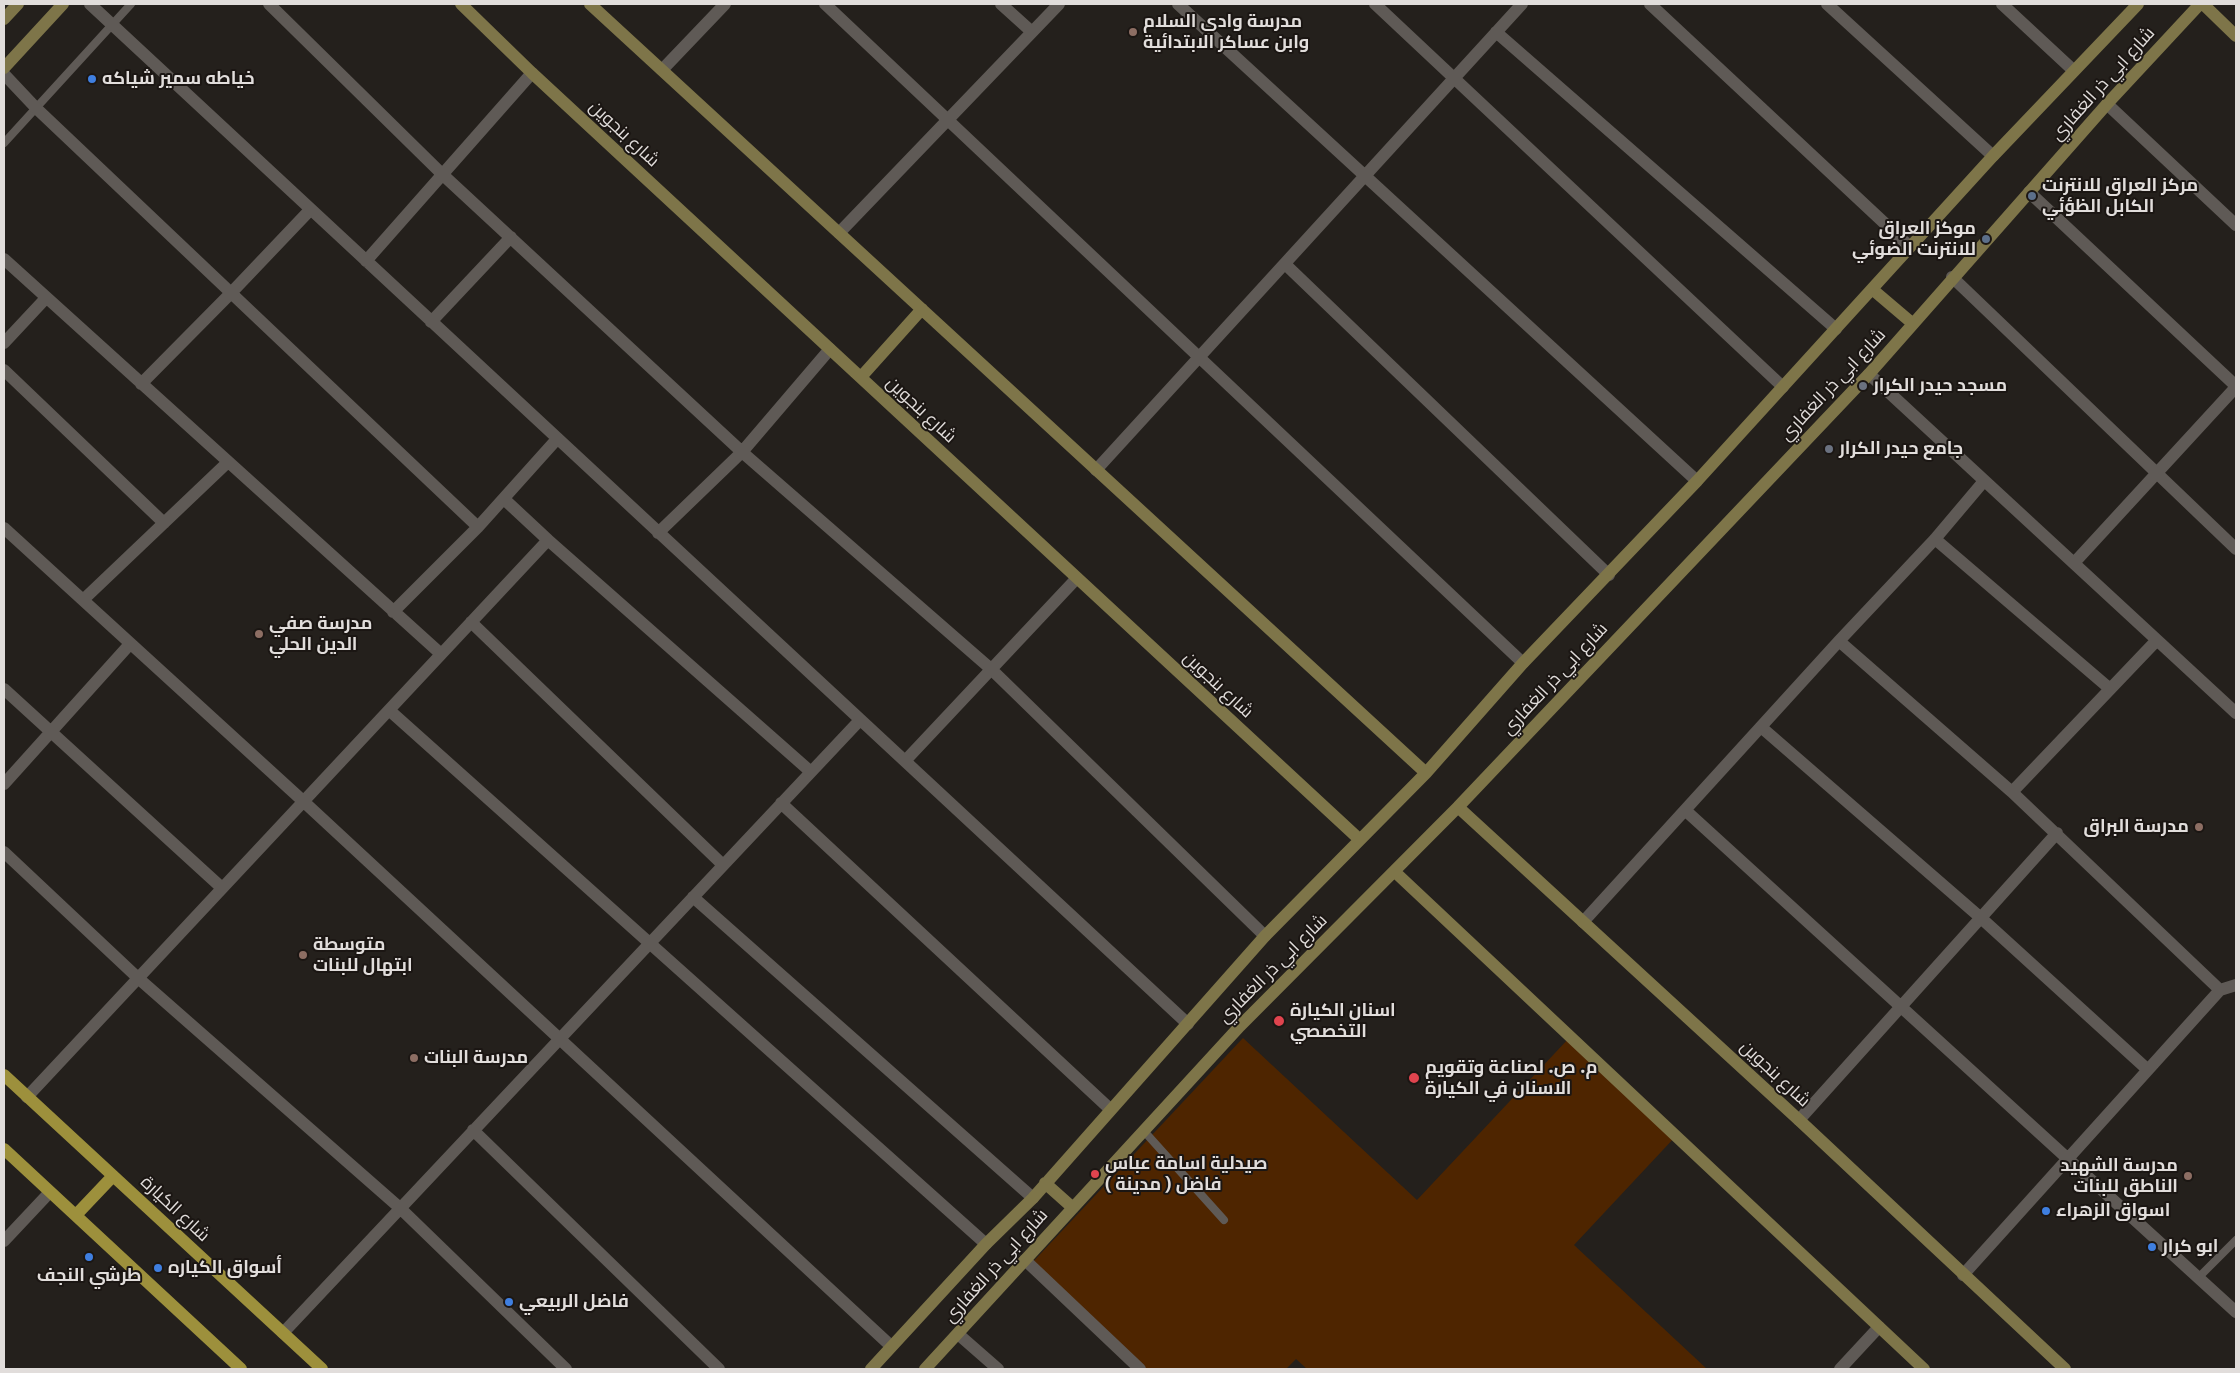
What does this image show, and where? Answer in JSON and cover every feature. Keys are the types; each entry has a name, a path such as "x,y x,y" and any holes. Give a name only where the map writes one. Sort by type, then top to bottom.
{"main road":[{"name":"شارع الكيارة","path":"4,1075 322,1369"},
{"path":"4,1149 241,1369"},
{"path":"76,1215 113,1176"}],"street":[{"path":"4,19 18,4"},
{"path":"4,68 63,4"},
{"path":"90,4 1188,1024"},
{"path":"269,4 442,174 742,452 991,669 1265,936"},
{"name":"شارع بنجوين","path":"461,4 532,73 1359,840"},
{"path":"590,4 1426,773"},
{"path":"662,70 725,4"},
{"path":"826,4 1523,663"},
{"path":"1001,4 1032,32"},
{"path":"839,233 1059,4"},
{"path":"1178,4 1697,481"},
{"path":"1375,4 1783,387"},
{"path":"1096,470 1522,4"},
{"path":"1650,4 1910,247"},
{"path":"1827,4 1993,156"},
{"path":"2002,4 2074,70"},
{"name":"شارع ابي ذر الغفاري","path":"871,1369 986,1244 1033,1198 1265,936 1426,773 1523,663 1697,481 1993,156 2138,4"},
{"path":"2201,4 2236,36"},
{"name":"شارع ابي ذر الغفاري","path":"925,1369 1240,1026 1458,807 1869,374 1952,277 2107,104 2201,4"},
{"path":"1496,32 1836,330"},
{"path":"366,262 532,73"},
{"path":"4,74 36,108 478,527"},
{"path":"2107,104 2236,225"},
{"path":"2029,192 2236,387 2074,563"},
{"path":"141,384 231,294 310,210"},
{"path":"431,322 511,238"},
{"path":"4,259 441,654"},
{"path":"1285,264 1608,575"},
{"path":"1952,277 2236,549"},
{"path":"1872,290 1912,323"},
{"path":"4,344 46,298"},
{"path":"861,378 922,309"},
{"path":"658,533 742,452 830,349"},
{"path":"4,370 164,523"},
{"path":"1869,374 2236,713"},
{"path":"394,612 478,527 557,439"},
{"path":"83,600 228,462"},
{"path":"1584,922 1839,641 1935,539 1984,480"},
{"path":"504,499 811,772"},
{"path":"4,528 303,801 892,1346"},
{"path":"1935,539 2109,688"},
{"path":"27,1097 548,540"},
{"path":"905,761 1077,578"},
{"path":"471,622 723,865"},
{"path":"2012,792 2109,688 2157,640"},
{"path":"1839,641 2057,833 2220,990"},
{"path":"4,784 130,644"},
{"path":"4,689 222,888"},
{"path":"389,710 986,1244"},
{"path":"282,1333 860,720"},
{"path":"1761,727 1981,918 2148,1070"},
{"path":"781,803 1110,1109"},
{"name":"شارع بنجوين","path":"1458,807 1800,1120 1963,1275 2066,1369"},
{"path":"1685,810 2236,1312"},
{"path":"1800,1120 2057,833"},
{"path":"4,852 138,978 400,1208 566,1369"},
{"path":"1395,872 1924,1369"},
{"path":"693,897 1033,1198"},
{"path":"1963,1275 2220,990 2236,985"},
{"path":"474,1130 719,1369"},
{"path":"1045,1183 1073,1208"},
{"path":"4,1240 50,1192"},
{"path":"1025,1260 1140,1369"},
{"path":"1840,1369 1879,1327"},
{"path":"958,1334 998,1369"}],"lane":[{"path":"4,142 131,4"},
{"path":"1143,1130 1224,1220"},
{"path":"2198,1278 2236,1240"}],"shaded area":[{"path":"1570,1037 1676,1136 1574,1245 1707,1369 1307,1369 1296,1359 1286,1369 1139,1369 1029,1266 1243,1038 1417,1200"}],"place":[{"name":"مدرسة وادي السلام وابن عساكر الابتدائية","path":"1133,32"},
{"name":"خياطه سمير شياكه","path":"92,79"},
{"name":"مركز العراق للانترنت الكابل الظؤئي","path":"2032,196"},
{"name":"موكز العراق للانترنت الضوئي","path":"1986,239"},
{"name":"مسجد حيدر الكرار","path":"1863,386"},
{"name":"جامع حيدر الكرار","path":"1829,449"},
{"name":"مدرسة صفي الدين الحلي","path":"259,634"},
{"name":"مدرسة البراق","path":"2199,827"},
{"name":"متوسطة ابتهال للبنات","path":"303,955"},
{"name":"اسنان الكيارة التخصصي","path":"1279,1021"},
{"name":"مدرسة البنات","path":"414,1058"},
{"name":"م. ص. لصناعة وتقويم الاسنان في الكيارة","path":"1414,1078"},
{"name":"صيدلية اسامة عباس فاضل ( مدينة )","path":"1095,1174"},
{"name":"مدرسة الشهيد الناطق للبنات","path":"2188,1176"},
{"name":"اسواق الزهراء","path":"2046,1211"},
{"name":"ابو كرار","path":"2152,1247"},
{"name":"طرشي النجف","path":"89,1257"},
{"name":"أسواق الكياره","path":"158,1268"},
{"name":"فاضل الربيعي","path":"509,1302"}]}
